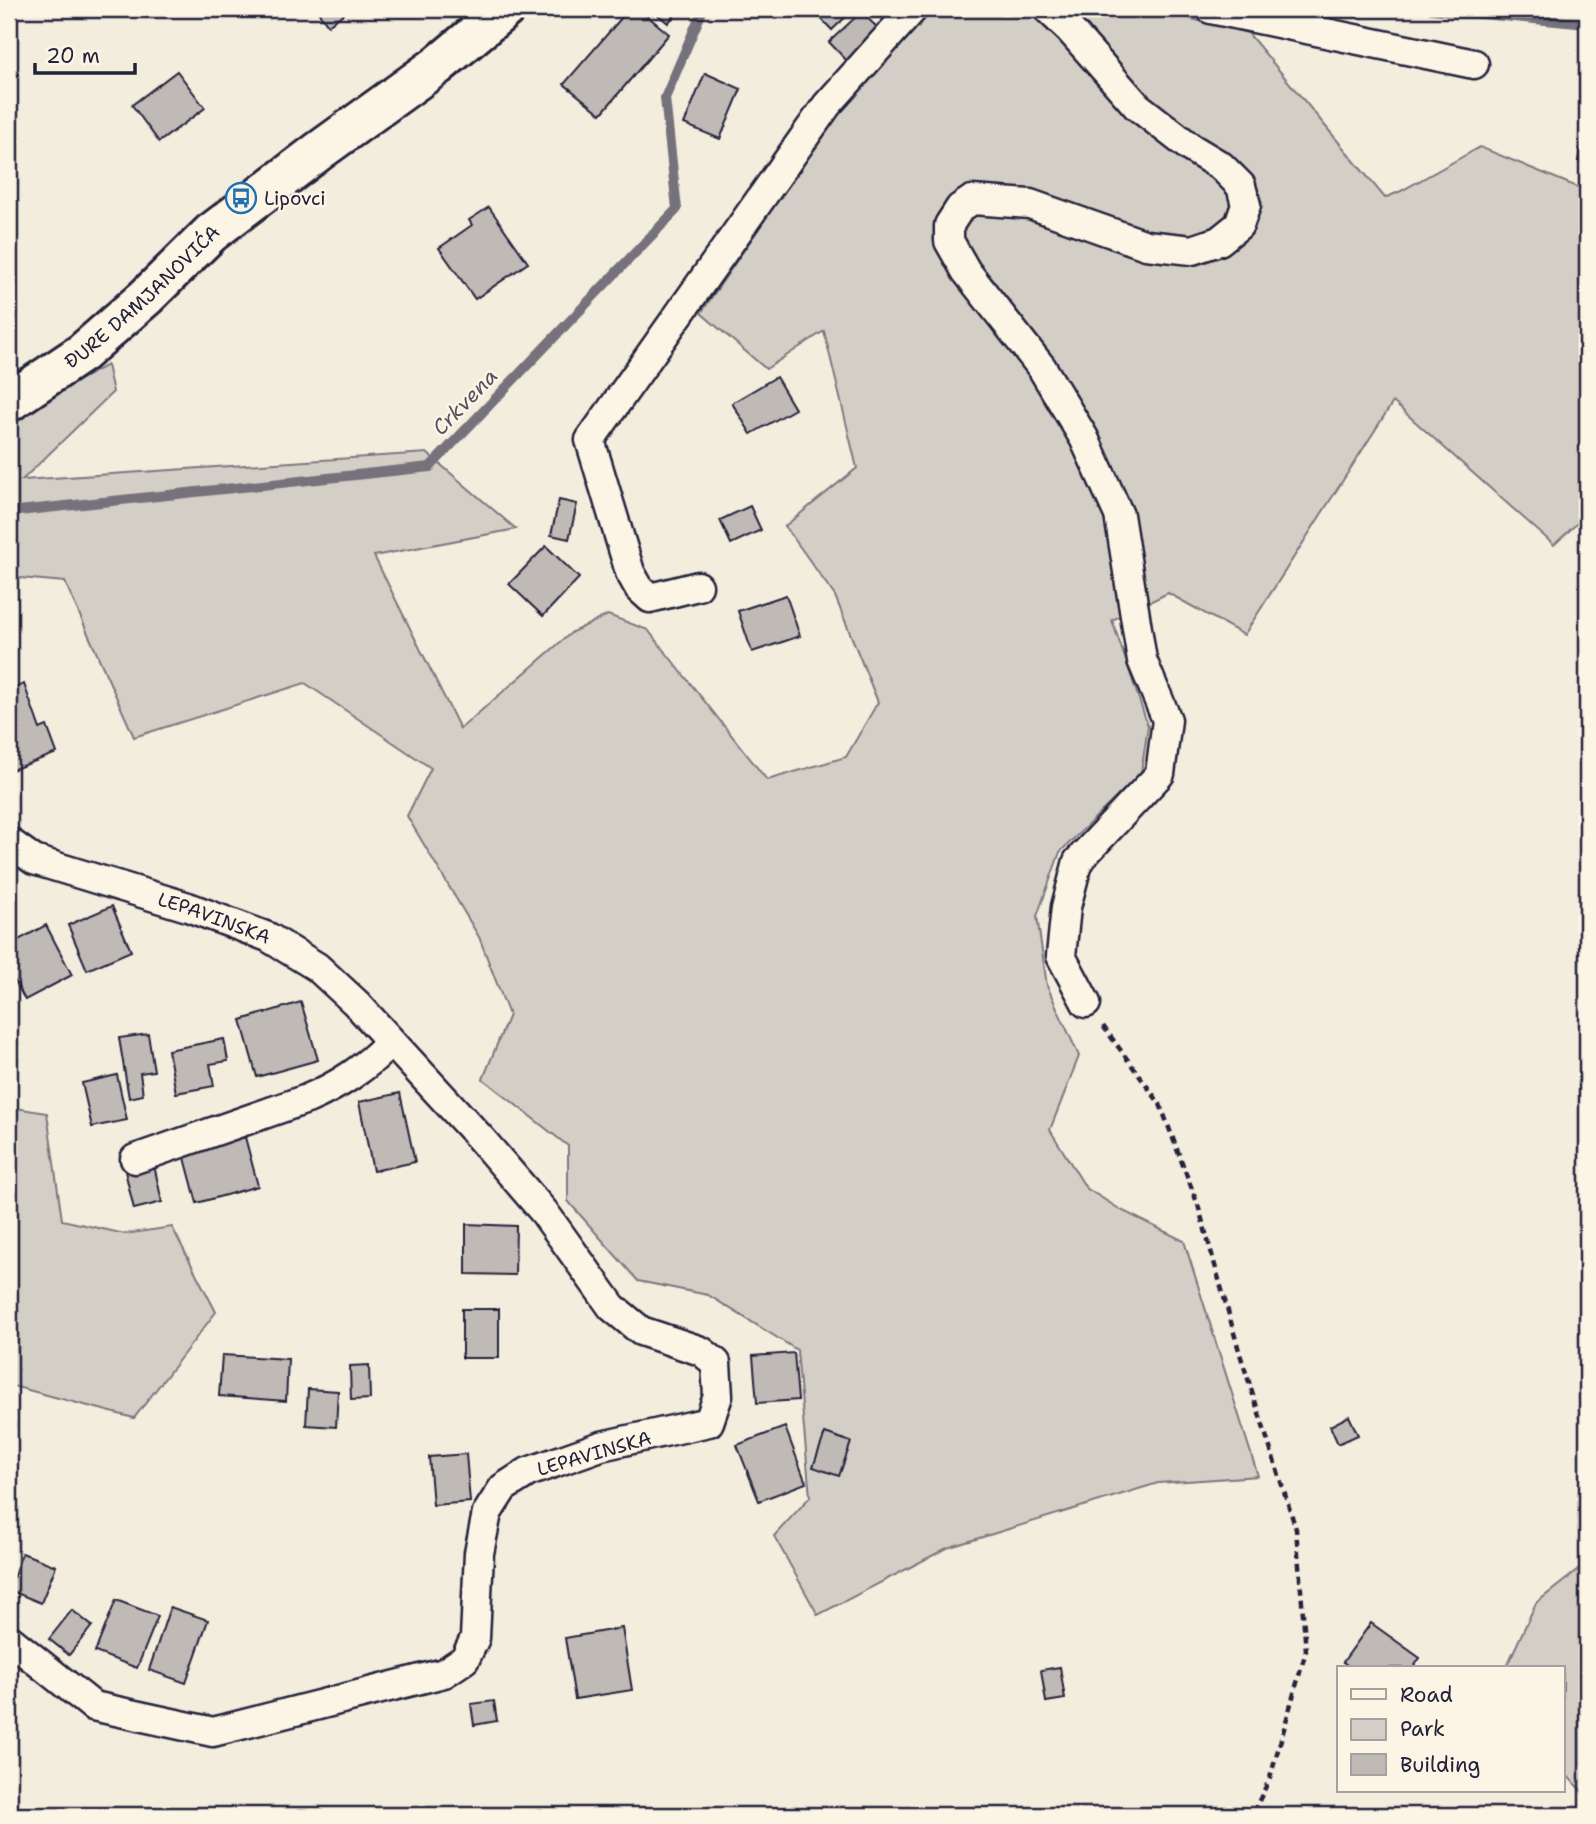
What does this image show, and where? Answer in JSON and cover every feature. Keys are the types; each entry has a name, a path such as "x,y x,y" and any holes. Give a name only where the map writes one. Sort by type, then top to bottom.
{"main road":[{"name":"ĐURE DAMJANOVIĆA","path":"9,402 82,353 146,297 211,233 438,65 505,9"}],"street":[{"path":"698,586 650,598 639,588 630,572 590,440 827,106 913,9"},
{"path":"1048,9 1137,106 1191,148 1222,166 1241,186 1247,205 1239,225 1219,241 1192,250 1146,244 1030,204 972,200 960,208 949,226 949,241 966,271 1042,368 1084,438 1119,514 1143,660 1167,720 1160,774 1078,861 1066,907 1060,956 1086,1003"},
{"path":"1210,9 1474,64"},
{"name":"LEPAVINSKA","path":"9,842 34,860 188,907 268,937 317,967 356,1003 482,1140 544,1212 612,1307 641,1331 701,1351 716,1363 718,1396 709,1422 601,1446 528,1472 503,1488 487,1513 479,1553 475,1638 465,1659 444,1673 213,1732 93,1706 9,1639"},
{"path":"135,1159 335,1087 360,1071 391,1042"}],"path":[{"path":"1086,1003 1160,1104 1198,1205 1240,1354 1296,1529 1306,1651 1270,1778 1252,1815"}],"green space":[{"path":"925,9 1151,9 1248,33 1385,198 1480,147 1587,191 1587,514 1554,545 1393,402 1244,635 1168,593 1112,620 1148,726 1141,773 1060,852 1037,916 1047,986 1079,1056 1050,1130 1086,1188 1121,1210 1184,1241 1258,1476 1158,1483 947,1548 818,1615 774,1536 810,1497 797,1350 708,1295 638,1281 568,1201 568,1146 483,1079 509,1015 479,937 407,816 431,768 305,683 134,737 65,582 9,577 9,418 107,365 113,392 22,480 427,453 516,529 374,556 460,729 572,632 608,615 648,630 767,780 846,757 878,702 835,596 785,526 857,468 824,331 766,369 701,313 861,79"},
{"path":"9,1107 47,1113 62,1220 125,1234 172,1227 216,1312 134,1418 9,1385"},
{"path":"1587,1563 1587,1797 1564,1772 1564,1666 1507,1666 1536,1603"}],"building":[{"path":"316,9 350,9 328,25"},
{"path":"629,9 639,9 669,34 601,114 564,84"},
{"path":"651,9 680,9 668,23"},
{"path":"812,9 854,9 832,30"},
{"path":"861,12 881,31 849,63 829,42"},
{"path":"177,71 205,108 159,142 132,105"},
{"path":"705,73 741,89 720,139 684,124"},
{"path":"1587,112 1587,163 1578,161"},
{"path":"489,207 528,263 475,299 439,248 472,225 469,220"},
{"path":"776,377 795,409 751,434 732,403"},
{"path":"559,500 577,504 569,539 551,535"},
{"path":"750,506 761,530 731,544 720,520"},
{"path":"546,546 579,578 543,616 509,584"},
{"path":"786,595 800,636 752,652 738,611"},
{"path":"24,684 40,729 47,726 57,753 9,771 9,690"},
{"path":"112,906 131,951 87,970 68,925"},
{"path":"46,925 72,975 25,1000 9,970 9,945"},
{"path":"301,1002 318,1060 257,1077 241,1020"},
{"path":"148,1034 154,1071 140,1073 143,1095 129,1098 119,1038"},
{"path":"224,1039 228,1061 210,1064 214,1086 176,1093 168,1050"},
{"path":"117,1075 127,1120 92,1127 82,1083"},
{"path":"400,1093 415,1162 373,1171 359,1102"},
{"path":"245,1137 258,1186 197,1203 184,1154"},
{"path":"154,1165 162,1202 134,1209 125,1171"},
{"path":"466,1224 516,1226 515,1275 466,1274"},
{"path":"462,1309 499,1309 499,1358 462,1358"},
{"path":"794,1353 798,1400 757,1403 753,1356"},
{"path":"222,1355 288,1359 286,1401 219,1396"},
{"path":"369,1365 370,1399 351,1400 350,1366"},
{"path":"308,1389 338,1391 336,1427 306,1425"},
{"path":"1349,1416 1358,1435 1338,1444 1330,1426"},
{"path":"785,1427 806,1483 759,1501 737,1445"},
{"path":"825,1433 851,1442 839,1476 813,1467"},
{"path":"466,1454 470,1502 433,1505 429,1457"},
{"path":"22,1553 56,1566 41,1603 9,1590"},
{"path":"116,1600 158,1616 137,1668 95,1652"},
{"path":"170,1607 208,1620 186,1683 149,1670"},
{"path":"72,1610 92,1626 69,1655 49,1639"},
{"path":"1371,1623 1420,1658 1414,1666 1348,1666 1343,1662"},
{"path":"622,1628 632,1690 575,1699 565,1638"},
{"path":"1060,1667 1065,1699 1046,1702 1041,1670"},
{"path":"494,1701 497,1721 474,1725 471,1704"}],"waterway":[{"name":"Crkvena","path":"9,512 430,467 677,209 665,98 703,9"},
{"name":"Crkvena","path":"1432,9 1587,24"}],"place":[{"name":"Lipovci","path":"241,198"}]}
